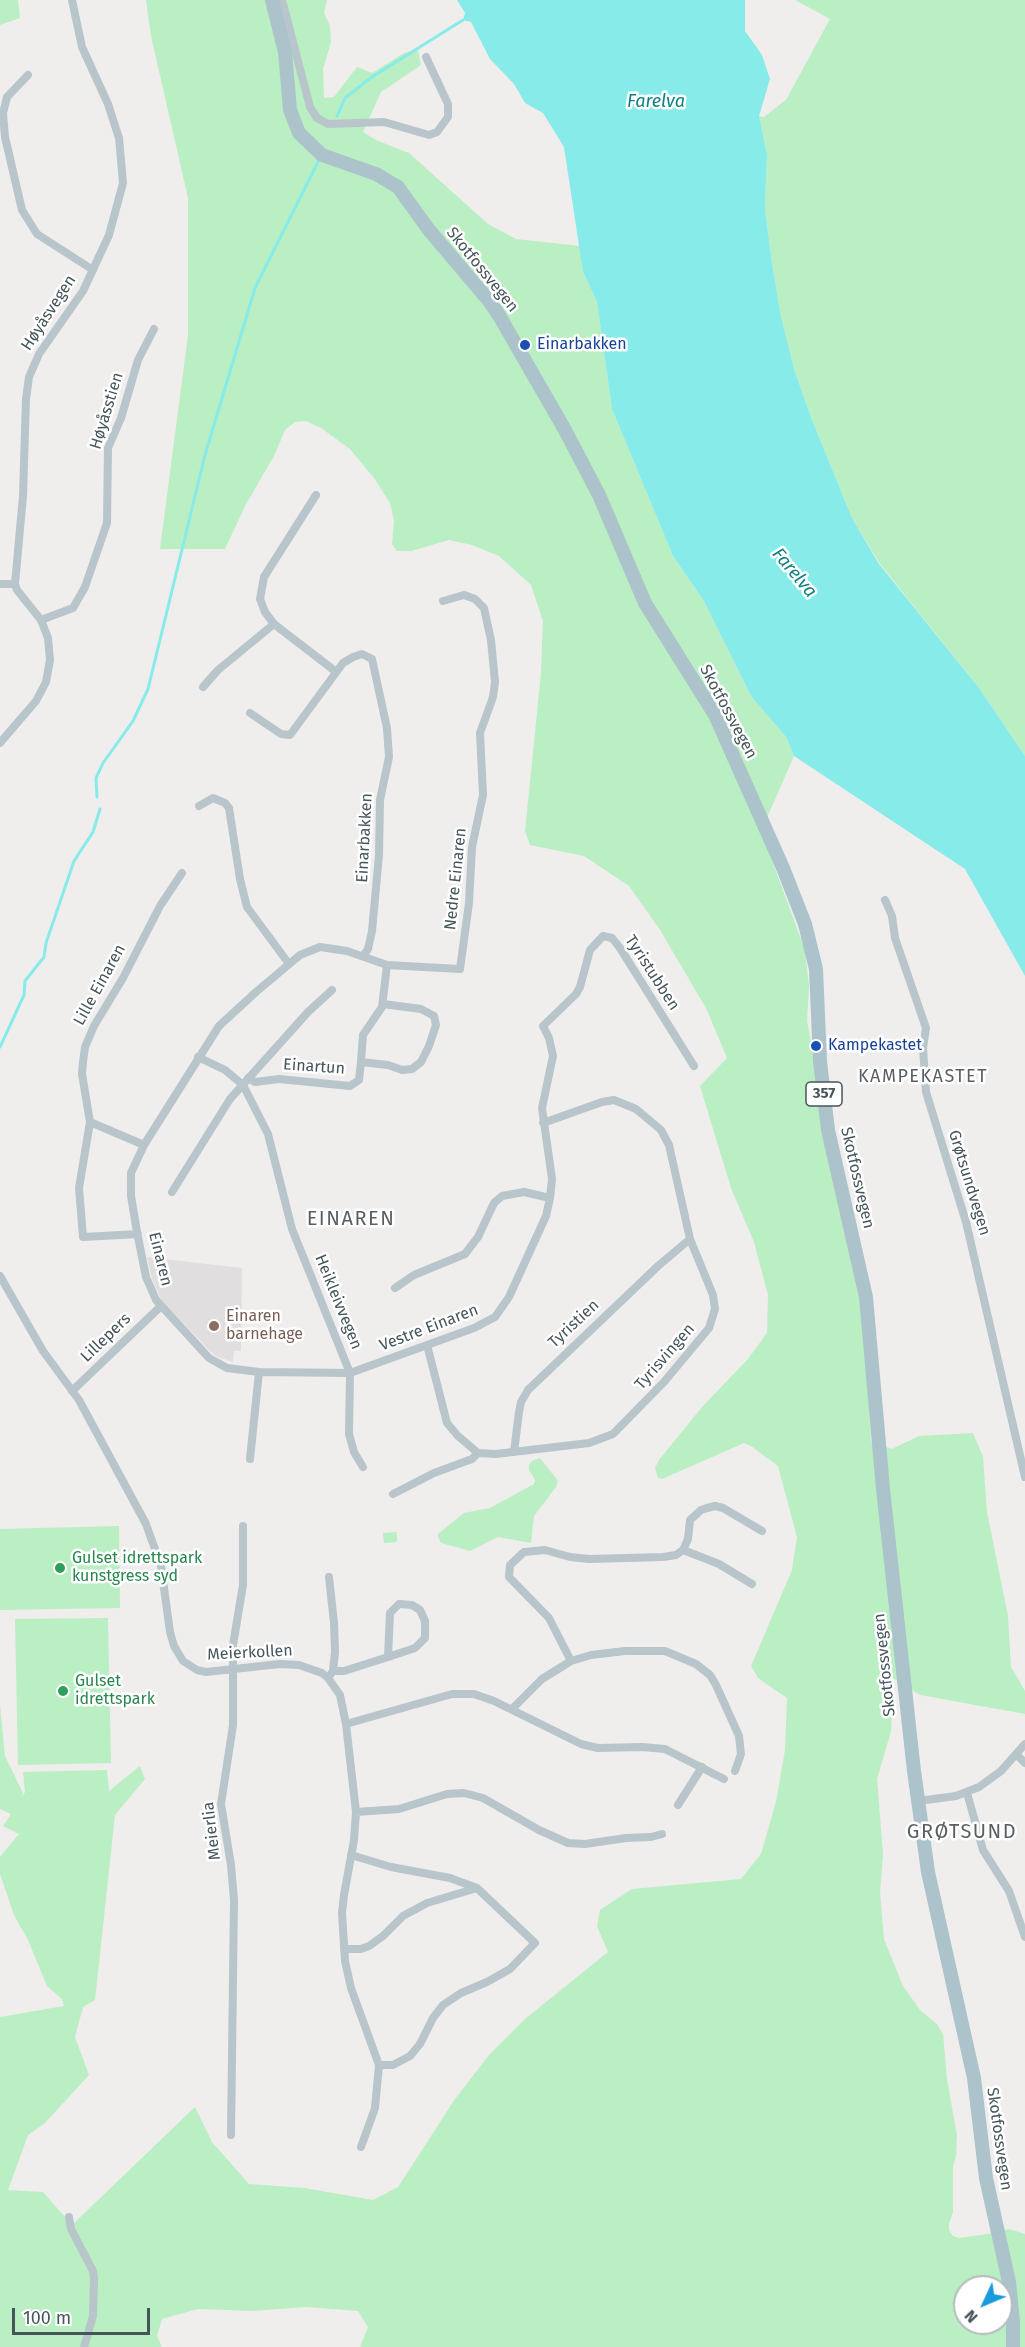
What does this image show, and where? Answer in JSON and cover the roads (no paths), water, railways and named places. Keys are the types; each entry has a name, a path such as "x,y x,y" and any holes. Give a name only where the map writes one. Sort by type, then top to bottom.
{"main road":[{"name":"Skotfossvegen","path":"272,0 285,52 290,110 299,133 322,155 376,174 398,187 429,230 500,316 599,495 645,603 715,715 783,868 805,924 816,969 820,1061 828,1130 867,1297 884,1500 918,1801 934,1910 968,2048 986,2178 1005,2258 1012,2304 1013,2347"}],"street":[{"name":"Høyåsvegen","path":"15,584 23,496 29,377 39,354 77,301 93,270 109,236 123,183 122,152 115,121 82,47 72,0"},
{"path":"282,0 310,108 317,118 328,124 384,122 429,135 437,132 448,117 448,104 426,57"},
{"path":"28,75 7,97 3,113 5,137 22,210 38,234 93,270"},
{"name":"Høyåsstien","path":"41,620 73,608 84,587 107,523 108,448 121,418 138,360 154,328"},
{"path":"316,495 274,559 262,582 261,606 274,624 335,671"},
{"path":"0,584 15,584 17,590 41,620 50,647 46,682 36,701 0,742"},
{"name":"Nedre Einaren","path":"443,601 458,595 469,596 480,603 487,615 494,689 480,733 483,795 472,847 470,903 460,969"},
{"path":"203,687 218,670 274,624"},
{"name":"Einarbakken","path":"250,713 285,736 290,735 335,671 348,659 358,655 366,654 372,659 389,740 389,757 380,800 376,899 370,941 363,956"},
{"path":"199,807 213,798 225,803 229,808 240,879 247,907 289,964"},
{"name":"Lille Einaren","path":"138,1234 83,1237 79,1188 90,1122 82,1074 85,1047 160,906 182,873"},
{"name":"Grøtsundvegen","path":"885,900 892,916 895,938 927,1028 923,1048 926,1092 966,1222 1025,1477"},
{"name":"Tyristubben","path":"543,1026 571,1001 580,987 590,950 599,939 608,936 620,948 694,1066"},
{"name":"Einaren","path":"350,1373 259,1372 227,1368 209,1358 160,1307 146,1277 130,1183 135,1163 144,1144 212,1035 228,1016 307,951 320,947 336,948 387,965 460,969"},
{"name":"Einartun","path":"245,1081 279,1079 350,1086 358,1080 363,1035 377,1017 383,1004 387,965"},
{"path":"172,1192 230,1099 308,1012 332,990"},
{"name":"Einartun","path":"361,1062 388,1065 402,1070 412,1069 421,1062 433,1036 436,1020 428,1011 383,1004"},
{"name":"Vestre Einaren","path":"350,1373 483,1324 500,1312 509,1297 542,1225 550,1198 550,1163 543,1123 543,1108 553,1056 549,1038 543,1026"},
{"path":"198,1057 245,1081"},
{"name":"Heikleivvegen","path":"245,1081 268,1134 292,1229 350,1373 350,1434 354,1452 363,1467"},
{"name":"Tyrisvingen","path":"478,1453 487,1455 589,1443 613,1434 700,1341 712,1321 715,1303 708,1280 690,1239 669,1145 664,1133 636,1109 614,1101 602,1102 543,1123"},
{"path":"90,1122 144,1144"},
{"path":"395,1288 414,1275 465,1254 478,1237 494,1203 502,1196 524,1192 550,1198"},
{"name":"Tyristien","path":"514,1452 521,1402 528,1390 658,1266 690,1239"},
{"name":"Meierkollen","path":"0,1276 39,1344 72,1391 128,1488 156,1549 165,1587 170,1632 178,1654 197,1670 206,1672 290,1664 330,1674"},
{"name":"Lillepers","path":"72,1391 160,1307"},
{"path":"393,1494 434,1473 472,1459 478,1453 447,1423 427,1345"},
{"path":"250,1459 259,1372"},
{"path":"571,1661 549,1618 509,1577 510,1565 524,1551 536,1550 590,1559 676,1555 683,1550 688,1539 690,1520 701,1510 715,1506 723,1508 762,1531"},
{"name":"Meierlia","path":"231,2135 234,1900 221,1804 233,1725 234,1631 243,1586 243,1526"},
{"path":"683,1550 719,1564 752,1584"},
{"path":"329,1576 335,1652 330,1674 340,1695 346,1724 356,1812 344,1895 344,1949 351,1988 379,2065 375,2108 361,2147"},
{"path":"330,1674 344,1671 388,1657 415,1648 425,1638 425,1621 420,1610 412,1605 399,1604 390,1612 388,1657"},
{"path":"512,1709 542,1679 571,1661 591,1655 656,1649 676,1654 696,1664 710,1675 734,1720 741,1747 740,1761 735,1771"},
{"path":"346,1724 462,1693 486,1698 512,1709 581,1744 598,1748 656,1748 674,1753 724,1779"},
{"path":"918,1801 936,1800 967,1792 1001,1771 1025,1744"},
{"path":"1017,1755 1025,1763"},
{"path":"678,1805 702,1767"},
{"path":"967,1792 983,1850 1009,1891 1025,1937"},
{"path":"356,1812 399,1809 447,1794 464,1793 483,1798 539,1830 568,1843 585,1844 662,1834"},
{"path":"351,1855 392,1867 450,1878 477,1888 535,1944 510,1969 461,1993 443,2005 433,2018 420,2044 410,2056 393,2065 379,2065"},
{"path":"344,1949 361,1949 369,1946 403,1916 427,1903 477,1888"},
{"path":"69,2217 71,2229 93,2271 94,2278 93,2316 84,2347"}],"water":[{"name":"Farelva","path":"457,0 745,0 745,31 762,55 770,79 759,116 767,154 765,209 772,263 781,317 794,369 812,420 852,518 879,564 979,688 1025,756 1025,976 965,869 794,756 786,737 751,696 704,601 673,556 612,409 597,302 583,272 564,147 543,113 525,103 514,84 490,59 471,22 463,20 465,13"}],"waterway":[{"path":"337,116 345,98 372,77 463,20"},
{"path":"97,797 96,778 103,763 133,721 148,689 205,455 255,288 318,162"},
{"path":"0,1047 24,995 25,981 44,957 46,943 74,861 93,832 100,809"}],"place":[{"name":"Einarbakken","path":"525,345"},
{"name":"Kampekastet","path":"816,1046"},
{"name":"Einaren barnehage","path":"214,1326"},
{"name":"Gulset idrettspark kunstgress syd","path":"60,1568"},
{"name":"Gulset idrettspark","path":"63,1691"}],"district":[{"name":"KAMPEKASTET","path":"923,1077"},
{"name":"EINAREN","path":"351,1219"},
{"name":"GRØTSUND","path":"962,1832"}]}
